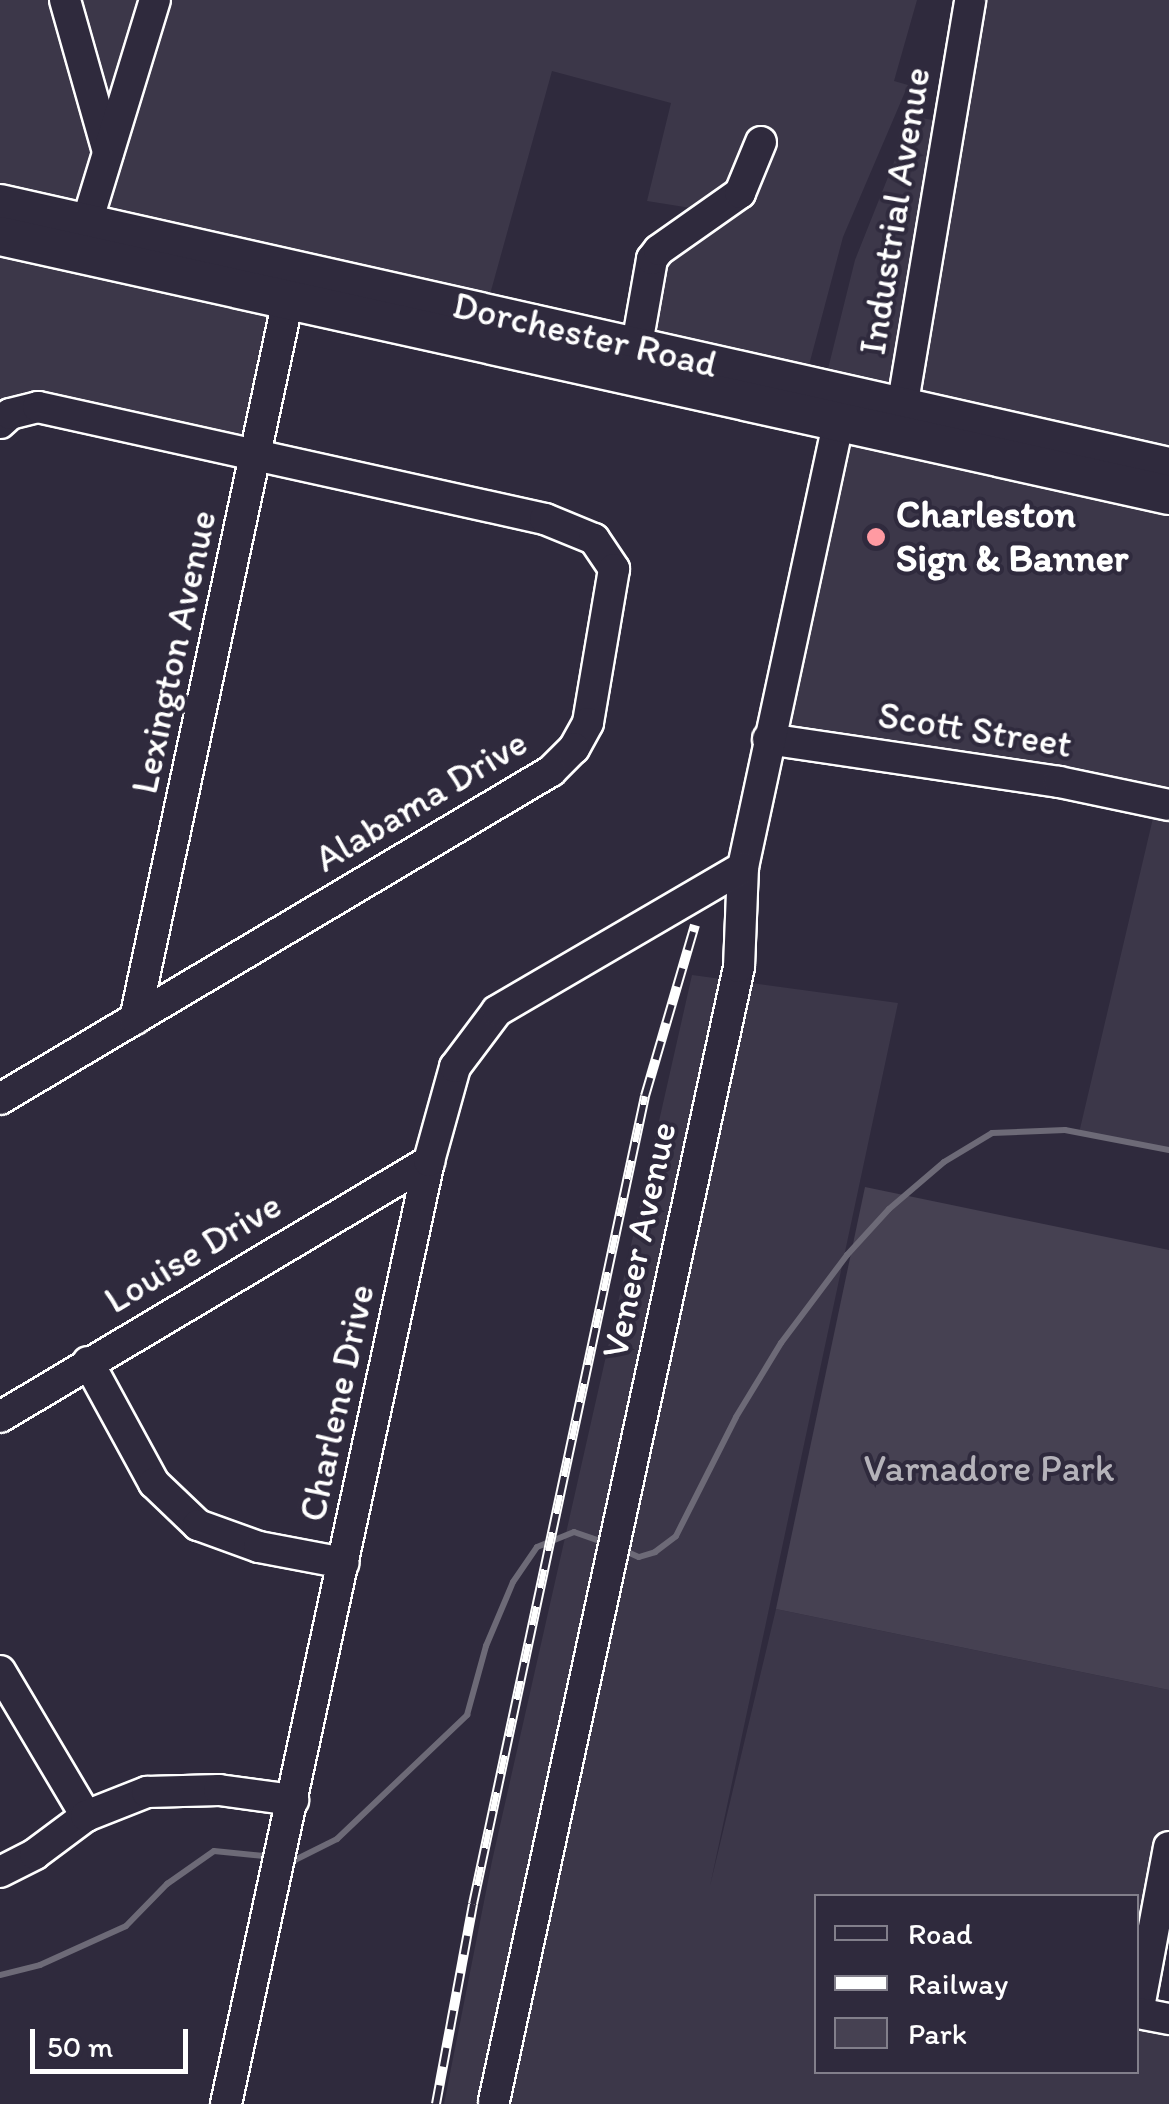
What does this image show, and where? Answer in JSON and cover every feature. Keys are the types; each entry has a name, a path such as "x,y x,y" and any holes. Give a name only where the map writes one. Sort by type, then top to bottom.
{"main road":[{"name":"Dorchester Road","path":"0,204 82,238 288,300 634,361"},
{"name":"Dorchester Road","path":"0,236 82,238 901,420 1169,466"},
{"name":"Dorchester Road","path":"901,420 1169,495"}],"street":[{"path":"64,0 108,152"},
{"path":"82,238 154,0"},
{"name":"Industrial Avenue","path":"901,420 970,0"},
{"path":"634,361 652,259 740,193 761,142"},
{"name":"Lexington Avenue","path":"135,1020 288,300"},
{"name":"Alabama Drive","path":"0,422 10,414 38,407 545,519 594,539 614,570 588,723 574,748 552,771 0,1099"},
{"name":"Veneer Avenue","path":"494,2101 739,967 742,867 842,407"},
{"name":"Scott Street","path":"768,738 1059,782 1169,806"},
{"name":"Charlene Drive","path":"226,2104 429,1160 455,1067 497,1010 742,867"},
{"name":"Louise Drive","path":"0,1417 429,1160"},
{"path":"88,1362 154,1483 198,1525 259,1548 344,1564"},
{"path":"0,1672 86,1816"},
{"path":"0,1872 35,1854 86,1816 147,1792 182,1789 292,1800"},
{"path":"1139,2008 1169,1848"},
{"path":"1139,2013 1169,2020"}],"shaded area":[{"path":"0,0 917,0 894,81 908,85 843,237 808,369 639,331 647,276 716,212 647,201 671,103 552,71 489,298 0,190"},
{"path":"970,0 1169,0 1169,447 943,395 827,373 855,260 904,137 916,117 949,123"},
{"path":"0,252 286,313 255,456 0,402"},
{"path":"835,438 1169,511 1169,1150 1079,1133 1157,801 768,739"},
{"path":"692,975 898,1003 710,1886 776,1609 1169,1690 1169,1847 1139,2013 1169,2019 1169,2104 444,2104 492,1861"}],"green space":[{"name":"Varnadore Park","path":"865,1187 1169,1250 1169,1690 776,1609"}],"waterway":[{"path":"623,1550 639,1557 655,1552 676,1536 736,1417 781,1343 847,1255 889,1209 944,1162 992,1133 1065,1130 1169,1150"},
{"path":"293,1861 337,1839 467,1715 486,1646 513,1582 537,1547 574,1532 597,1540"},
{"path":"0,1975 40,1965 126,1926 167,1884 214,1851 264,1856"}],"railway":[{"path":"436,2104 473,1904 645,1096 695,925"}],"place":[{"name":"Charleston Sign & Banner","path":"876,537"}]}
